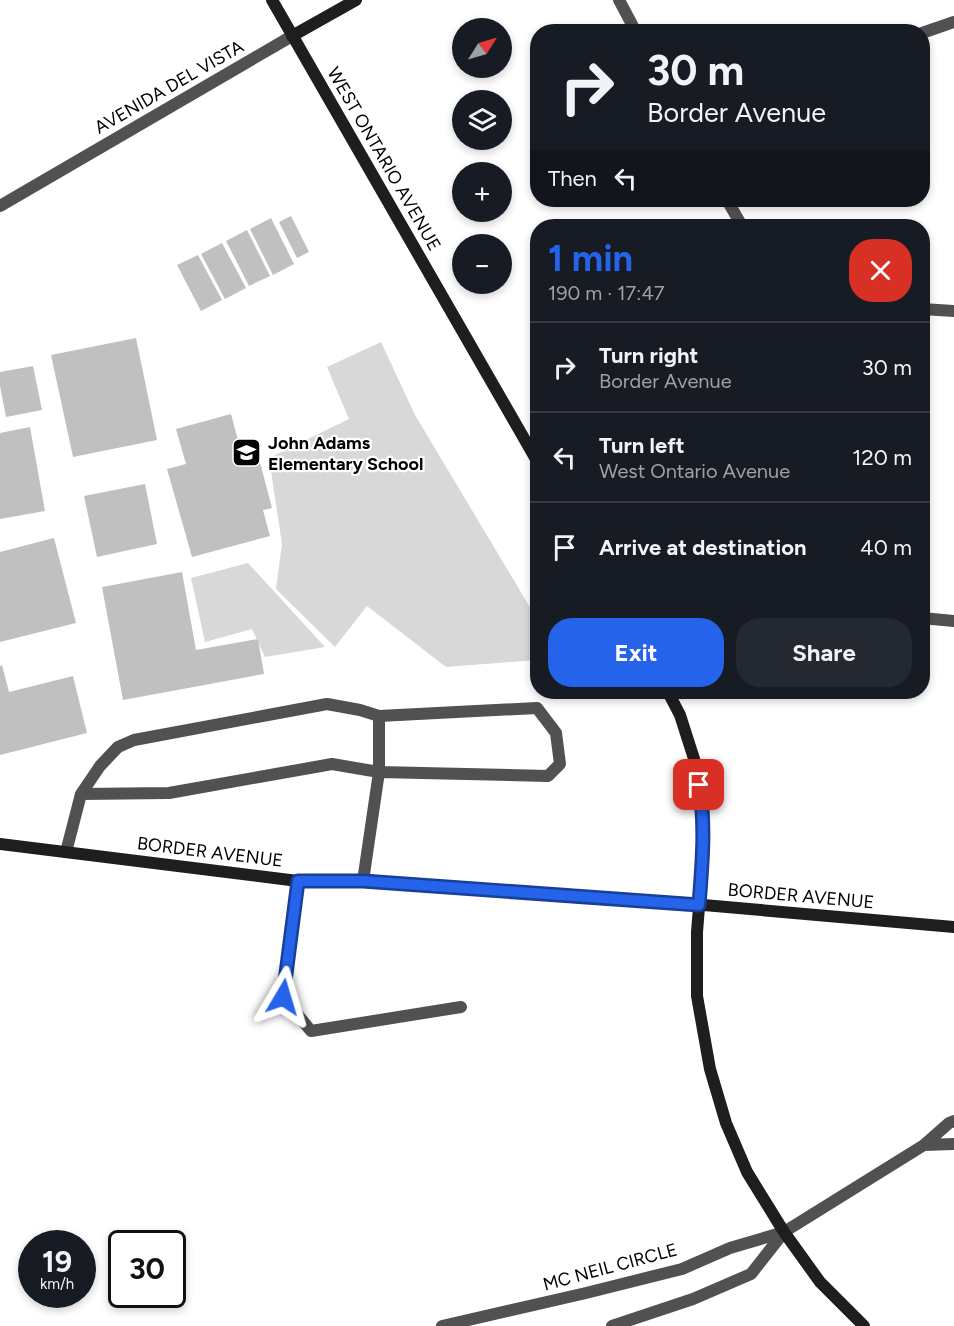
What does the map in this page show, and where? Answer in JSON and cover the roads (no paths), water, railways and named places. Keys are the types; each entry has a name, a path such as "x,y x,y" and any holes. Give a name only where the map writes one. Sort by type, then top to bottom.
{"main road":[{"name":"WEST ONTARIO AVENUE","path":"272,0 530,449"},
{"name":"AVENIDA DEL VISTA","path":"292,36 356,0"},
{"path":"672,699 680,715 696,765 703,805 704,845 697,932 697,996 710,1069 726,1123 747,1172 784,1232 820,1282 864,1326"},
{"name":"BORDER AVENUE","path":"0,844 298,881 363,881 699,905 954,927"}],"street":[{"path":"619,0 632,24"},
{"path":"930,30 954,22"},
{"name":"AVENIDA DEL VISTA","path":"0,206 292,36"},
{"path":"930,310 954,311"},
{"path":"930,619 954,621"},
{"path":"66,852 81,794 100,766 118,747 134,740 327,704 379,716 537,708 556,733 560,764 548,776 379,772 332,764 169,793 81,794"},
{"path":"363,881 379,772 379,716"},
{"path":"298,881 283,997 311,1031 461,1007"},
{"name":"MC NEIL CIRCLE","path":"442,1326 682,1269 730,1248 784,1232 924,1145 954,1121"},
{"name":"MC NEIL CIRCLE","path":"924,1145 954,1144"},
{"name":"MC NEIL CIRCLE","path":"612,1326 693,1299 751,1274 784,1232"}],"place":[{"name":"John Adams Elementary School","path":"247,453"}]}
